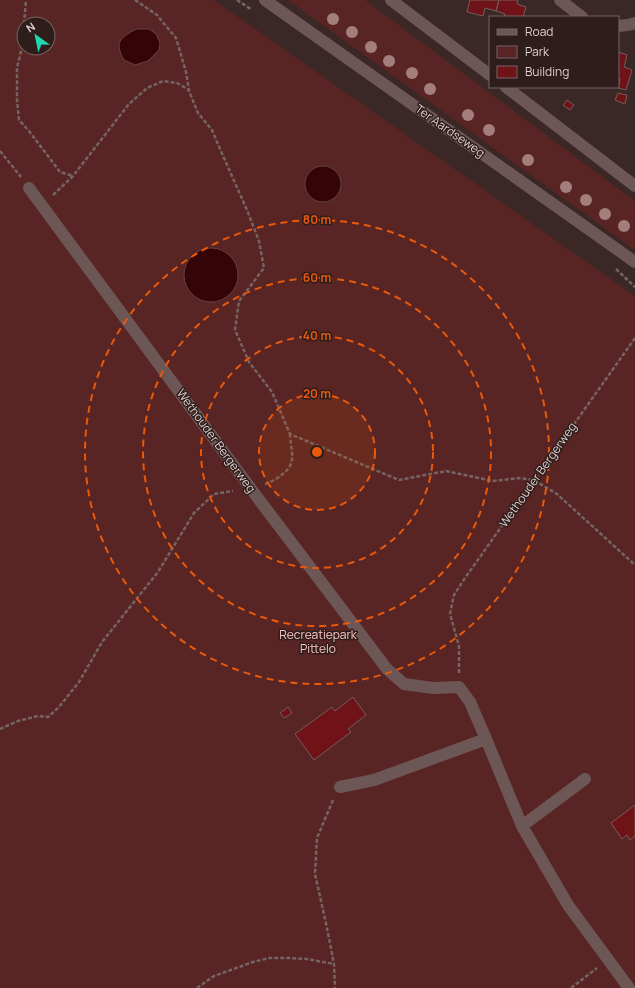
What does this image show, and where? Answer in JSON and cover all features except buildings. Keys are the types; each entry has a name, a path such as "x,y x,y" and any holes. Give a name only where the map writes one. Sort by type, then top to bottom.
{"street":[{"name":"Ter Aardseweg","path":"265,0 635,262"},
{"path":"392,0 489,74"},
{"path":"560,0 581,16"},
{"path":"619,26 635,23"},
{"path":"507,88 635,186"},
{"name":"Wethouder Bergerweg","path":"29,188 387,669 404,684 432,688 459,688"},
{"path":"459,688 470,702 522,826 568,904 629,988"},
{"path":"340,787 374,780 486,739"},
{"path":"522,826 585,779"}],"path":[{"path":"25,16 26,0"},
{"path":"0,729 18,721 38,716 48,717 59,707 79,682 102,642 158,572 194,514 214,494 251,488 269,483 285,473 292,461 290,434 272,392 250,362 235,330 239,301 264,268 259,240 212,130 198,113 190,91 176,38 157,15 135,0"},
{"path":"20,56 17,68 17,101 19,120 60,172 74,176"},
{"path":"42,206 74,176 128,104 147,88 162,81 177,83 190,91"},
{"path":"0,151 29,188"},
{"name":"Wethouder Bergerweg","path":"459,688 459,646 450,614 454,595 635,338"},
{"path":"290,434 399,480 446,471 493,481 519,478 534,480 557,494 635,565"},
{"path":"335,988 334,964 316,874 316,860 317,838 340,787"},
{"path":"197,988 214,976 269,958 307,959 334,964"},
{"path":"571,988 608,960"}],"green space":[{"name":"Recreatiepark Pittelo","path":"0,0 214,0 635,296 635,988 0,988"},
{"path":"288,0 365,0 635,201 635,250"}],"shaded area":[{"path":"136,29 149,29 156,34 160,43 159,50 148,61 135,65 124,60 119,49 119,45 120,41 126,35"},
{"path":"323,166 333,169 338,174 341,184 338,194 333,199 323,202 313,199 308,194 305,184 308,174 313,169"},
{"path":"206,248 216,248 226,252 234,260 238,270 238,280 234,290 226,298 216,302 206,302 196,298 188,290 184,280 184,270 188,260 196,252"}]}
